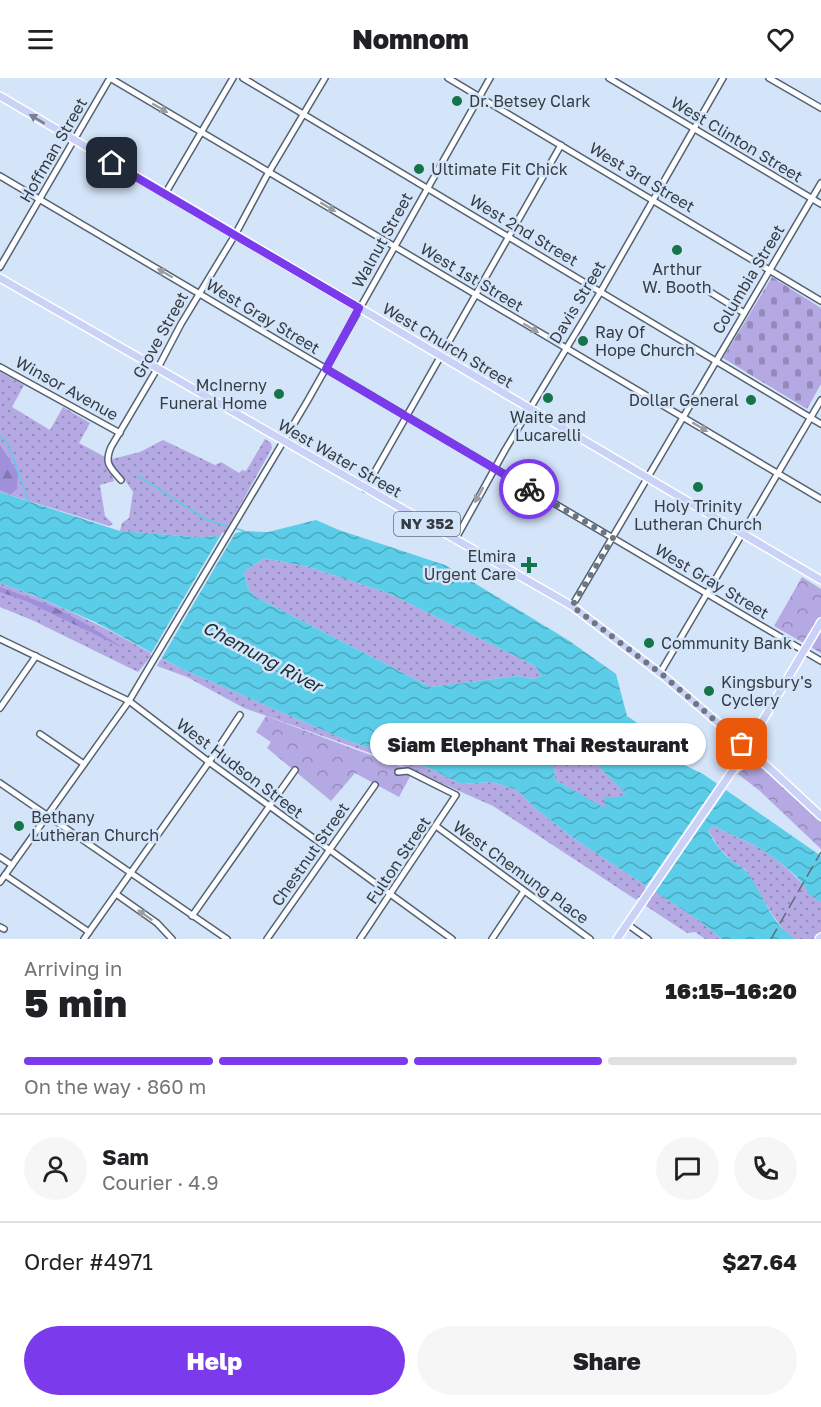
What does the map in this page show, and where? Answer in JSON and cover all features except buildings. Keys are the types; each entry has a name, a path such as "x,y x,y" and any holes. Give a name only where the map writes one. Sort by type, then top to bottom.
{"main road":[{"name":"West Church Street","path":"0,96 821,580"},
{"name":"West Water Street","path":"0,278 572,606 660,673 821,816"},
{"path":"617,939 747,748 821,622"}],"street":[{"name":"West 1st Street","path":"110,78 821,499"},
{"name":"Hoffman Street","path":"0,267 110,78"},
{"path":"165,194 233,78"},
{"name":"West 2nd Street","path":"243,78 821,424"},
{"name":"Grove Street","path":"122,480 110,466 107,458 199,293 325,78"},
{"name":"West 3rd Street","path":"448,78 821,301"},
{"name":"Walnut Street","path":"0,882 129,701 326,369 490,78"},
{"name":"West Clinton Street","path":"609,78 821,204"},
{"name":"Davis Street","path":"455,540 494,469 601,291 723,78"},
{"path":"769,78 821,108"},
{"path":"365,489 561,145"},
{"name":"West Gray Street","path":"0,176 821,661"},
{"name":"Columbia Street","path":"572,606 821,183"},
{"path":"702,287 744,313"},
{"name":"Winsor Avenue","path":"0,367 120,433"},
{"path":"660,673 821,400"},
{"name":"West Hudson Street","path":"0,639 129,701 329,851 452,939"},
{"path":"0,708 36,656"},
{"path":"84,939 240,715"},
{"path":"40,734 84,764"},
{"path":"192,916 296,770"},
{"name":"Fulton Street","path":"360,939 456,795 408,771 398,772"},
{"path":"0,783 227,939"},
{"name":"Chestnut Street","path":"267,939 375,785"},
{"name":"West Chemung Place","path":"436,826 590,939"},
{"path":"0,857 12,865"},
{"path":"5,875 89,932"},
{"path":"492,939 524,891"},
{"path":"116,894 158,923 172,939"},
{"path":"627,924 648,939"}],"green space":[{"path":"772,277 821,308 821,384 807,409 723,358"},
{"path":"0,372 24,385 12,407 50,430 63,407 90,423 79,443 105,457 114,481 100,485 105,516 113,524 109,526 0,492"},
{"path":"265,439 271,443 272,448 223,536 196,537 120,531 122,523 129,518 133,492 111,466 112,459 140,452 163,440 215,465 221,462 239,473 242,470 246,471"},
{"path":"0,445 18,473 17,489 11,494 0,490"},
{"path":"264,558 309,567 388,593 535,666 541,676 533,679 518,676 430,687 254,596 248,588 244,572"},
{"path":"802,577 821,589 821,653 774,626"},
{"path":"0,583 78,615 153,654 138,672 32,620 0,607"},
{"path":"0,587 54,607 88,625 125,649 26,601 0,592"},
{"path":"161,658 346,740 431,769 461,784 492,782 517,790 536,809 576,840 697,919 722,939 705,939 695,932 687,933 646,906 648,903 639,897 636,900 493,806 387,759 244,708 187,677 157,666"},
{"path":"266,716 413,771 399,797 355,773 331,801 267,748 271,742 256,732"},
{"path":"573,745 587,755 627,794 605,797 605,809 555,780 553,754"},
{"path":"753,760 821,822 821,849 760,791 738,774"},
{"path":"713,826 756,846 774,858 821,902 821,939 795,939 785,932 745,869 732,861 720,849 708,830"}],"water":[{"name":"Chemung River","path":"0,492 120,531 196,537 223,536 244,531 268,532 316,520 339,530 445,565 568,640 616,674 627,716 639,724 658,747 678,762 703,774 821,856 821,902 808,894 795,875 769,855 751,843 713,826 708,830 718,846 727,857 746,871 779,925 795,939 722,939 697,919 576,840 536,809 517,790 492,782 461,784 431,769 346,740 182,669 95,622 0,583","holes":["264,558 309,567 388,593 535,666 541,676 533,679 518,676 430,687 254,596 248,588 244,572","573,745 587,755 626,794 604,797 605,808 555,780 553,754"]}],"pier":[{"path":"237,530 160,661 150,655 222,533"},
{"path":"719,781 728,787 654,894 645,888"}],"waterway":[{"path":"0,436 8,444 29,503"},
{"path":"137,475 207,520 230,527"},
{"path":"234,528 244,531"}],"railway":[{"path":"771,939 821,852"}],"way so far":[{"path":"529,489 613,538 572,606 664,676 742,744"}],"place":[{"name":"Dr. Betsey Clark","path":"457,101"},
{"name":"Ultimate Fit Chick","path":"419,169"},
{"name":"Arthur W. Booth","path":"677,250"},
{"name":"Ray Of Hope Church","path":"583,341"},
{"name":"McInerny Funeral Home","path":"279,394"},
{"name":"Waite and Lucarelli","path":"548,398"},
{"name":"Dollar General","path":"751,400"},
{"name":"Holy Trinity Lutheran Church","path":"698,487"},
{"name":"Elmira Urgent Care","path":"529,565"},
{"name":"Community Bank","path":"649,643"},
{"name":"Kingsbury's Cyclery","path":"709,691"},
{"name":"Siam Elephant Thai Restaurant","path":"742,744"},
{"name":"Bethany Lutheran Church","path":"19,826"}],"route":[{"path":"112,163 359,308 326,369 529,489"}]}
